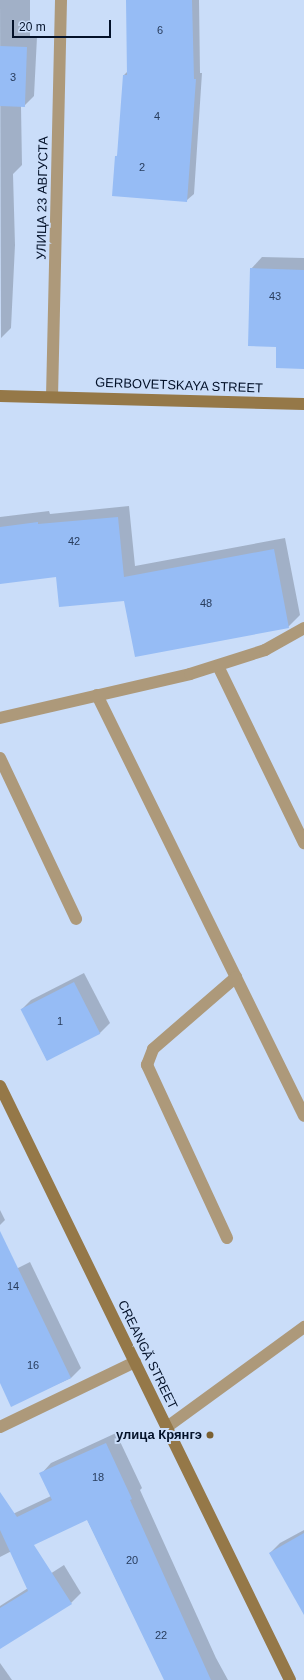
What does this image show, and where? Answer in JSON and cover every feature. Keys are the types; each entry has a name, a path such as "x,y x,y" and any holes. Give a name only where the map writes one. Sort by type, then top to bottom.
{"street":[{"name":"УЛИЦА 23 АВГУСТА","path":"52,397 61,0"},
{"name":"GERBOVETSKAYA STREET","path":"0,396 304,404"},
{"path":"0,718 190,674 218,666 265,650 304,628"},
{"path":"218,666 304,843"},
{"path":"97,695 304,1116"},
{"path":"0,758 76,919"},
{"path":"227,1238 147,1065 153,1049 236,978"},
{"name":"CREANGĂ STREET","path":"0,1086 290,1680"},
{"path":"166,1427 304,1327"},
{"path":"0,1427 135,1362"}],"building":[{"path":"126,0 192,0 194,79 196,79 187,202 112,196 115,156 117,156 123,75 127,75"},
{"path":"0,46 27,47 25,107 0,106"},
{"path":"250,268 304,270 304,369 276,368 276,347 248,346"},
{"path":"118,517 124,577 274,549 289,628 135,657 124,601 59,607 56,577 0,584 0,527 38,522 38,524"},
{"path":"74,982 100,1034 47,1061 21,1009"},
{"path":"0,1231 71,1378 11,1407 0,1383"},
{"path":"106,1443 211,1680 164,1680 87,1520 34,1545 72,1604 0,1649 0,1608 28,1591 0,1530 0,1492 17,1517 52,1500 39,1473"},
{"path":"304,1533 304,1615 269,1553"}],"place":[{"name":"улица Крянгэ","path":"210,1435"}]}
